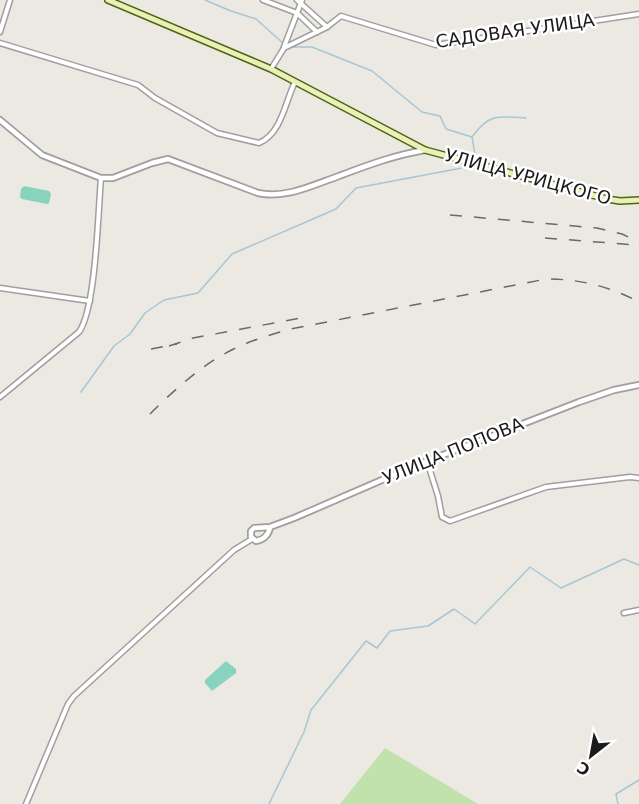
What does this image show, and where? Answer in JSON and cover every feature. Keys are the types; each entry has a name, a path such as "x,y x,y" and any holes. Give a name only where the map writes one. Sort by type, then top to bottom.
{"main road":[{"name":"УЛИЦА УРИЦКОГО","path":"108,0 272,69 425,150 607,199 639,200"}],"street":[{"path":"0,32 10,0"},
{"path":"263,0 297,13 318,32"},
{"path":"272,69 284,48 300,1 327,27"},
{"name":"САДОВАЯ УЛИЦА","path":"284,48 327,27 341,16 436,45 639,14"},
{"path":"0,43 138,85 155,98 218,133 259,143 266,140 278,126 295,81"},
{"path":"0,120 42,155 101,178 113,178 168,159 258,193 278,195 293,192 395,156 425,150"},
{"path":"0,397 79,332 85,323 90,301 101,178"},
{"path":"0,288 90,301"},
{"name":"УЛИЦА ПОПОВА","path":"252,539 250,535 252,529 270,527 427,461 579,402 610,391 639,385"},
{"path":"427,461 442,517 446,520 466,516 546,487 630,477 639,478"},
{"name":"УЛИЦА ПОПОВА","path":"26,804 68,704 74,696 234,550 252,539 256,541 261,539 268,534 270,527"},
{"path":"624,613 639,610"}],"green space":[{"path":"24,186 49,191 51,194 49,203 22,199 21,189"},
{"path":"226,661 236,669 236,673 212,691 205,680"},
{"path":"385,748 478,804 340,804"}],"waterway":[{"path":"205,0 256,19 284,44"},
{"path":"288,47 312,47 372,71 422,112 440,116 446,129 472,137"},
{"path":"471,161 475,154 472,137 489,120 502,117 526,118"},
{"path":"81,392 114,346 130,334 145,313 164,300 198,293 232,254 336,209 356,188 469,165"},
{"path":"269,804 304,732 311,710 366,641 377,648 390,631 428,626 454,609 475,624 530,567 561,588 624,559 639,565"},
{"path":"618,804 616,794 639,780"}],"railway":[{"path":"450,215 597,228 622,234 639,242"},
{"path":"545,238 636,245"},
{"path":"150,414 180,386 214,360 244,344 291,329 546,279 594,284 639,302"},
{"path":"169,346 193,338 301,318"},
{"path":"151,349 177,344"}]}
